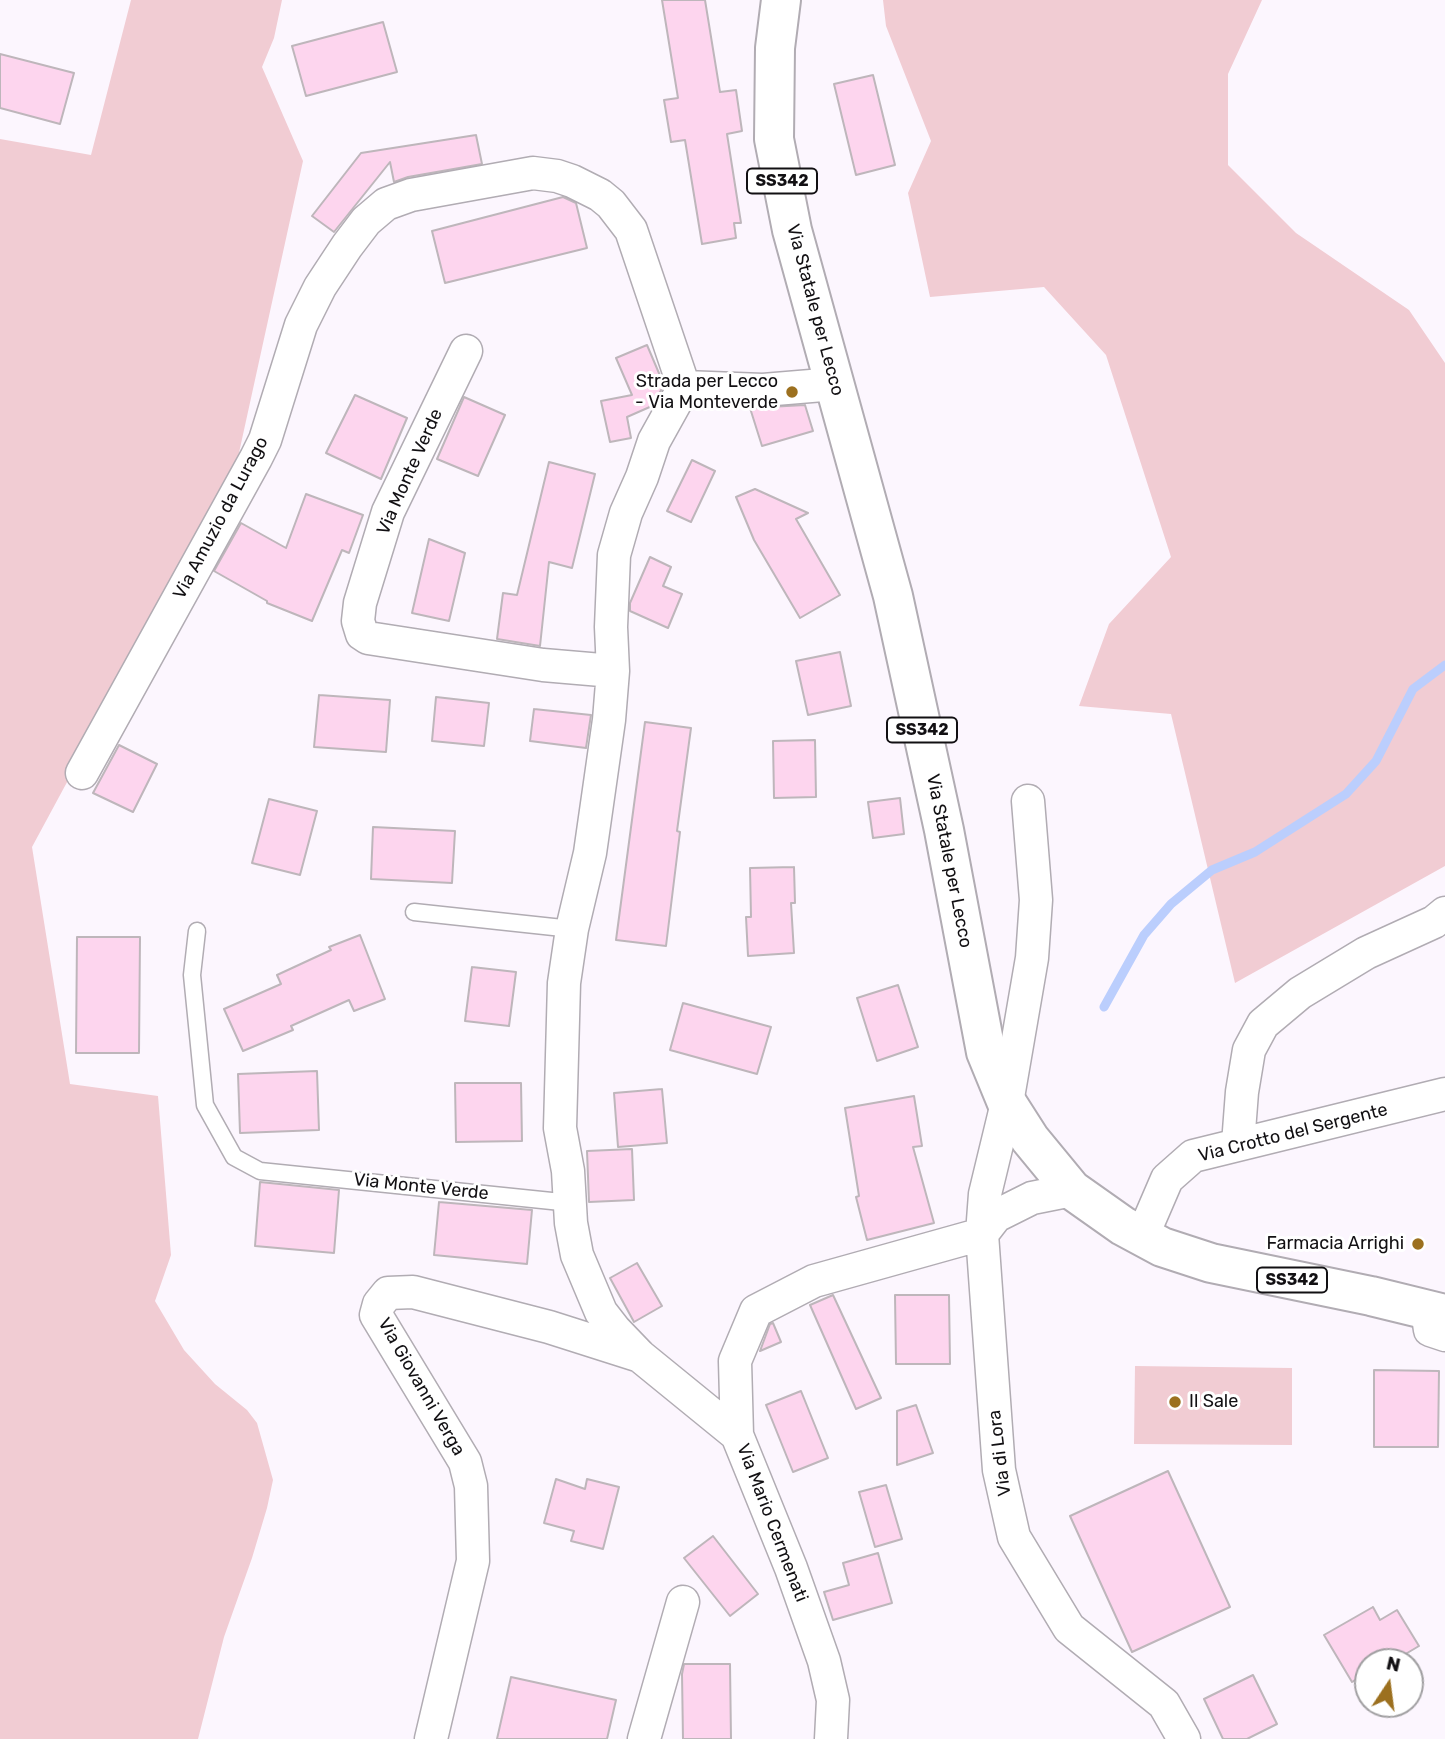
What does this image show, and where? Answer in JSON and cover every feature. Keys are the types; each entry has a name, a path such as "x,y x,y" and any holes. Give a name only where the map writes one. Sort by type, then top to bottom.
{"main road":[{"name":"Via Statale per Lecco","path":"781,0 775,48 774,139 792,230 893,596 944,830 986,1052 1007,1103 1030,1139 1072,1189 1161,1247 1211,1263 1371,1296 1439,1320"}],"street":[{"name":"Via Amuzio da Lurago","path":"82,772 265,440 301,325 320,287 366,221 386,204 411,195 533,173 557,176 600,195 611,204 631,230 684,387"},
{"name":"Via Monte Verde","path":"466,351 388,512 360,603 358,621 362,635 530,663 612,671"},
{"path":"571,1203 560,1128 564,983 572,929 590,853 608,720 612,671 614,555 626,513 654,441 684,387 763,390 835,384"},
{"name":"Via di Lora","path":"1028,801 1036,900 1033,946 1007,1103 985,1194 982,1234 999,1470 1014,1537 1069,1628 1164,1704 1184,1739"},
{"path":"1238,1144 1249,1050 1262,1024 1300,993 1355,960 1434,922 1445,913"},
{"name":"Via Crotto del Sergente","path":"1142,1237 1167,1179 1193,1156 1445,1094"},
{"path":"737,1435 735,1361 756,1311 814,1282 982,1234 996,1216 1032,1198 1072,1189"},
{"name":"Via Mario Cermenati","path":"571,1203 571,1223 577,1255 601,1312 640,1356 737,1435 791,1568 824,1661 833,1700 831,1739"},
{"name":"Via Giovanni Verga","path":"431,1739 473,1561 471,1486 465,1462 376,1315 379,1304 388,1293 412,1292 549,1327 640,1356"},
{"path":"643,1739 683,1602"}],"lane":[{"path":"414,912 572,929"},
{"name":"Via Monte Verde","path":"197,931 192,975 205,1105 234,1157 260,1171 571,1203"}],"shaded area":[{"path":"131,0 282,0 274,38 262,67 303,161 235,471 32,847 70,1084 158,1096 171,1255 155,1301 184,1350 215,1384 247,1410 257,1423 273,1480 252,1558 224,1637 198,1739 0,1739 0,139 91,155"},
{"path":"883,0 1262,0 1228,74 1228,165 1296,233 1409,310 1445,363 1445,866 1235,983 1171,714 1079,706 1109,624 1171,557 1106,355 1044,287 930,297 908,193 931,141 886,26"},
{"path":"1135,1366 1292,1368 1292,1445 1134,1444"}],"building":[{"path":"662,0 705,0 720,92 736,90 742,131 727,134 741,223 734,223 736,238 702,244 685,140 671,142 664,100 678,98"},
{"path":"383,22 397,72 306,96 292,46"},
{"path":"0,54 74,73 60,124 0,108"},
{"path":"873,75 895,165 856,175 834,84"},
{"path":"476,135 482,164 394,182 390,162 334,232 312,216 361,153"},
{"path":"563,197 576,203 587,248 445,283 432,231"},
{"path":"647,345 664,385 652,406 627,417 631,438 610,442 601,401 632,395 616,358"},
{"path":"355,395 407,418 381,479 326,453"},
{"path":"464,397 505,415 478,476 437,459"},
{"path":"805,405 813,431 762,446 750,408"},
{"path":"692,460 715,471 691,522 667,511"},
{"path":"549,462 595,474 572,568 549,562 540,646 497,639 503,593 517,595"},
{"path":"755,489 808,513 796,519 840,595 800,618 754,540 736,497"},
{"path":"306,494 363,515 349,553 342,550 312,621 267,603 214,571 241,523 286,548"},
{"path":"429,539 465,553 449,621 412,613"},
{"path":"650,557 671,567 663,586 682,594 668,628 630,611 630,603"},
{"path":"840,652 851,706 808,715 796,661"},
{"path":"319,695 390,700 386,752 314,747"},
{"path":"436,697 489,703 484,746 432,741"},
{"path":"534,709 591,715 586,748 530,741"},
{"path":"645,722 691,728 677,831 680,832 666,946 616,940"},
{"path":"815,740 816,797 774,798 773,741"},
{"path":"119,745 157,764 133,812 93,793"},
{"path":"900,798 904,834 873,838 868,802"},
{"path":"269,799 317,811 300,875 252,863"},
{"path":"373,827 455,831 452,883 371,879"},
{"path":"794,867 795,903 791,903 794,953 748,956 746,917 751,917 750,868"},
{"path":"360,935 385,999 354,1011 349,1000 291,1026 293,1030 243,1051 224,1009 281,984 277,975 331,950 329,947"},
{"path":"77,937 140,937 139,1053 76,1053"},
{"path":"472,967 516,972 509,1026 465,1021"},
{"path":"898,985 918,1047 877,1061 857,998"},
{"path":"683,1003 771,1027 757,1074 670,1050"},
{"path":"317,1071 319,1130 240,1133 238,1074"},
{"path":"455,1083 521,1083 522,1141 456,1142"},
{"path":"662,1089 667,1143 618,1147 614,1093"},
{"path":"914,1096 922,1146 913,1147 934,1223 867,1240 856,1197 859,1196 845,1108"},
{"path":"632,1149 634,1200 589,1202 587,1151"},
{"path":"260,1182 339,1190 334,1253 255,1246"},
{"path":"439,1202 532,1210 527,1264 434,1255"},
{"path":"637,1263 662,1306 634,1322 610,1278"},
{"path":"833,1295 881,1398 856,1409 810,1305"},
{"path":"895,1295 949,1295 950,1364 896,1364"},
{"path":"773,1323 781,1342 760,1351 770,1324"},
{"path":"1374,1370 1439,1371 1438,1447 1374,1447"},
{"path":"801,1391 828,1458 793,1472 766,1405"},
{"path":"916,1405 933,1453 897,1465 897,1411"},
{"path":"1168,1471 1230,1607 1132,1652 1070,1516"},
{"path":"556,1479 585,1489 587,1479 619,1487 603,1549 571,1541 574,1531 544,1523"},
{"path":"886,1485 902,1539 875,1547 859,1492"},
{"path":"713,1536 758,1594 730,1616 684,1558"},
{"path":"878,1553 892,1603 833,1620 824,1592 849,1585 843,1563"},
{"path":"1373,1607 1380,1620 1397,1610 1419,1646 1354,1648 1352,1682 1324,1635"},
{"path":"684,1664 730,1664 731,1739 683,1739"},
{"path":"1253,1675 1277,1724 1247,1739 1223,1739 1204,1699"},
{"path":"511,1677 616,1700 607,1739 497,1739"}],"waterway":[{"path":"1104,1007 1144,935 1171,904 1212,870 1255,852 1346,794 1376,761 1413,689 1445,665"}],"place":[{"name":"Strada per Lecco - Via Monteverde","path":"792,392"},
{"name":"Farmacia Arrighi","path":"1418,1244"},
{"name":"Il Sale","path":"1175,1402"}]}
